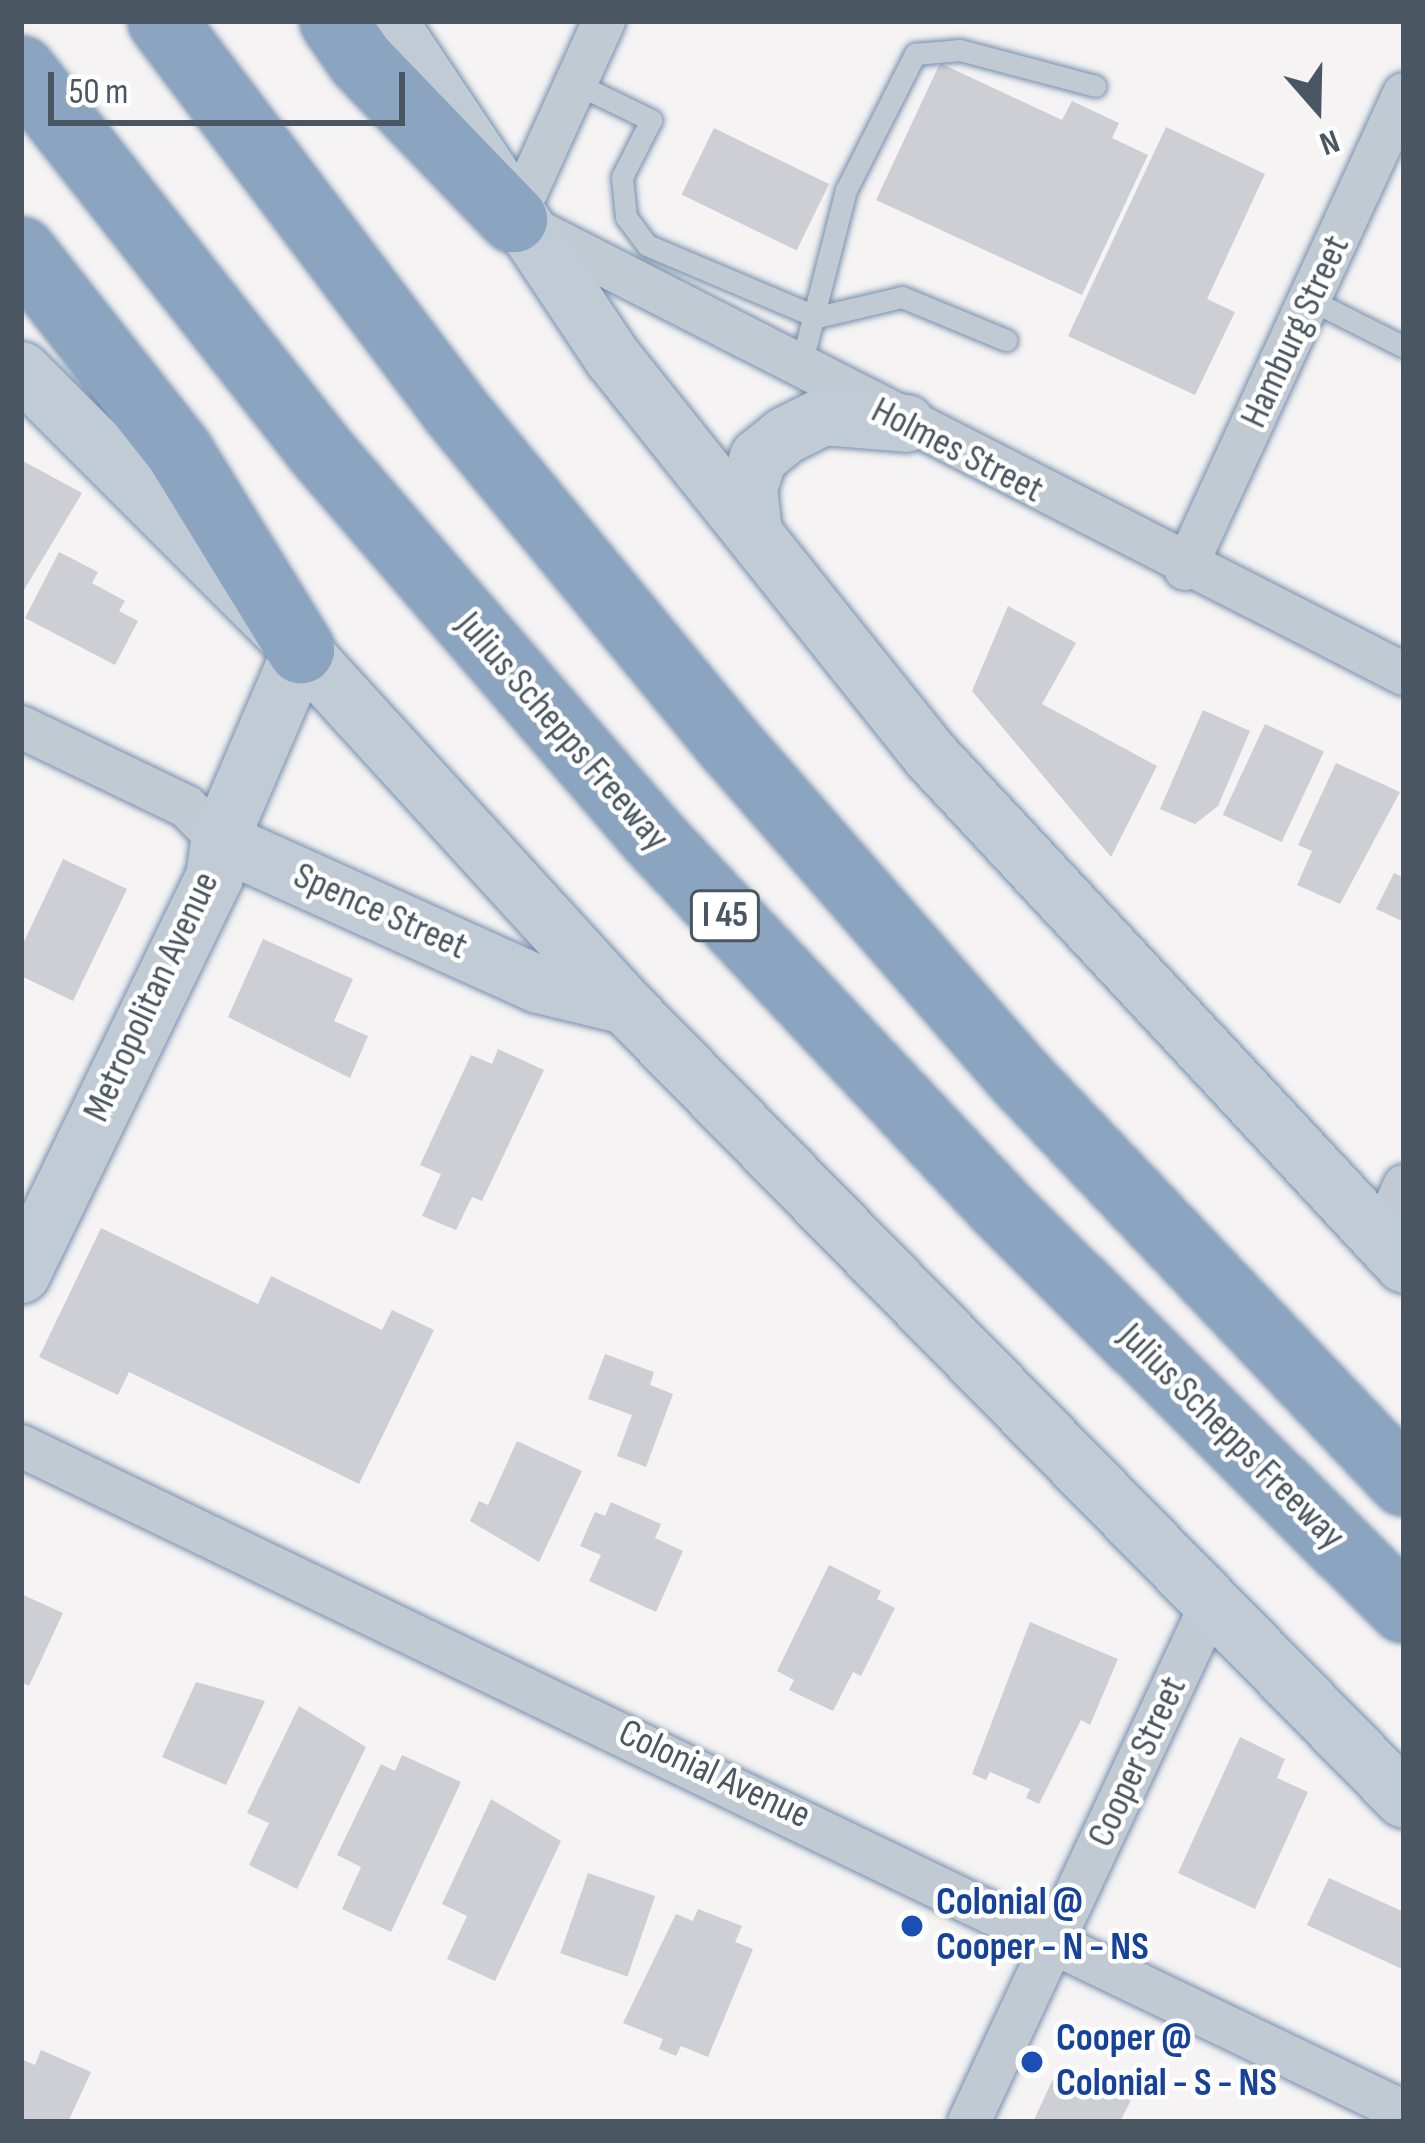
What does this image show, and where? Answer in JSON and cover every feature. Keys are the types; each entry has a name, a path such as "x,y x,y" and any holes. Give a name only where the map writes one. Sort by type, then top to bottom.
{"highway":[{"path":"162,21 397,336 730,746 1030,1089 1404,1482"},
{"path":"334,21 361,60 514,219"},
{"name":"Julius Schepps Freeway","path":"21,70 318,448 654,838 1019,1226 1404,1609"},
{"path":"21,251 179,452 301,650"}],"main road":[{"path":"388,21 514,219 931,756 1392,1251"},
{"path":"21,370 301,650 625,1005 1214,1598 1404,1799"},
{"path":"753,532 748,488 758,457 784,435 823,416 906,423"},
{"name":"Metropolitan Avenue","path":"21,1274 214,877 219,840 301,650"},
{"name":"Spence Street","path":"219,840 538,984 625,1005"}],"street":[{"path":"514,219 604,21"},
{"name":"Hamburg Street","path":"1186,569 1404,94"},
{"name":"Holmes Street","path":"514,219 634,260 703,294 800,369 1186,569 1404,674"},
{"name":"Spence Street","path":"21,727 188,807 219,840"},
{"path":"1392,1251 1404,1186"},
{"name":"Colonial Avenue","path":"21,1446 1055,1938 1404,2112"},
{"name":"Cooper Street","path":"968,2122 1214,1598"}],"lane":[{"path":"800,369 846,190 915,54 960,50 1095,86"},
{"path":"575,83 651,120 622,177 634,260"},
{"path":"703,294 817,317 902,296 1006,340"},
{"path":"1311,300 1404,347"}],"building":[{"path":"940,63 1062,120 1072,101 1119,123 1112,138 1148,155 1082,295 876,200"},
{"path":"1166,127 1265,174 1207,299 1235,312 1195,395 1068,336"},
{"path":"714,128 829,184 797,251 682,195"},
{"path":"21,460 82,493 21,595"},
{"path":"59,552 98,572 92,583 125,601 119,611 138,621 115,665 25,618"},
{"path":"1008,606 1076,643 1042,704 1157,766 1111,857 972,691"},
{"path":"1203,710 1250,731 1218,806 1195,824 1160,809"},
{"path":"1265,724 1324,751 1282,842 1223,815"},
{"path":"1336,763 1400,792 1340,904 1297,885 1312,851 1298,845"},
{"path":"63,859 127,889 73,1001 21,976 21,948"},
{"path":"1394,873 1404,878 1404,922 1376,909"},
{"path":"263,939 353,979 334,1021 368,1036 350,1078 228,1017"},
{"path":"498,1049 544,1070 482,1201 472,1197 456,1230 422,1216 441,1174 420,1165 471,1055 492,1064"},
{"path":"101,1228 258,1304 271,1276 382,1330 392,1310 434,1330 359,1484 129,1372 118,1395 39,1357"},
{"path":"605,1354 654,1372 650,1385 673,1394 646,1467 617,1456 632,1415 588,1399"},
{"path":"517,1441 582,1471 539,1562 470,1521 479,1501 488,1505"},
{"path":"611,1502 661,1524 655,1538 683,1551 656,1612 589,1581 601,1555 580,1546 595,1512 605,1516"},
{"path":"829,1565 881,1591 877,1599 895,1608 861,1676 853,1672 833,1711 789,1690 794,1680 777,1671"},
{"path":"21,1594 63,1613 29,1686 21,1682"},
{"path":"1030,1622 1118,1659 1090,1725 1081,1720 1039,1804 1026,1798 1030,1789 990,1772 986,1780 972,1774"},
{"path":"196,1682 265,1701 226,1785 162,1757"},
{"path":"299,1706 366,1747 297,1889 249,1865 269,1823 247,1813"},
{"path":"1240,1737 1285,1759 1277,1778 1308,1792 1255,1909 1178,1873"},
{"path":"402,1755 461,1782 391,1932 342,1909 361,1867 337,1855 381,1764 395,1771"},
{"path":"491,1799 561,1841 495,1981 447,1959 467,1916 442,1904"},
{"path":"588,1873 655,1896 627,1976 560,1953"},
{"path":"1329,1878 1404,1912 1404,1970 1307,1925"},
{"path":"698,1909 742,1926 735,1942 753,1949 708,2057 681,2046 676,2056 659,2049 663,2039 623,2023 676,1914 693,1921"},
{"path":"41,2050 91,2072 68,2122 21,2122 21,2059 35,2065"},
{"path":"1059,2066 1131,2100 1120,2122 1033,2122"}],"place":[{"name":"Colonial @ Cooper - N - NS","path":"912,1926"},
{"name":"Cooper @ Colonial - S - NS","path":"1032,2062"}]}
